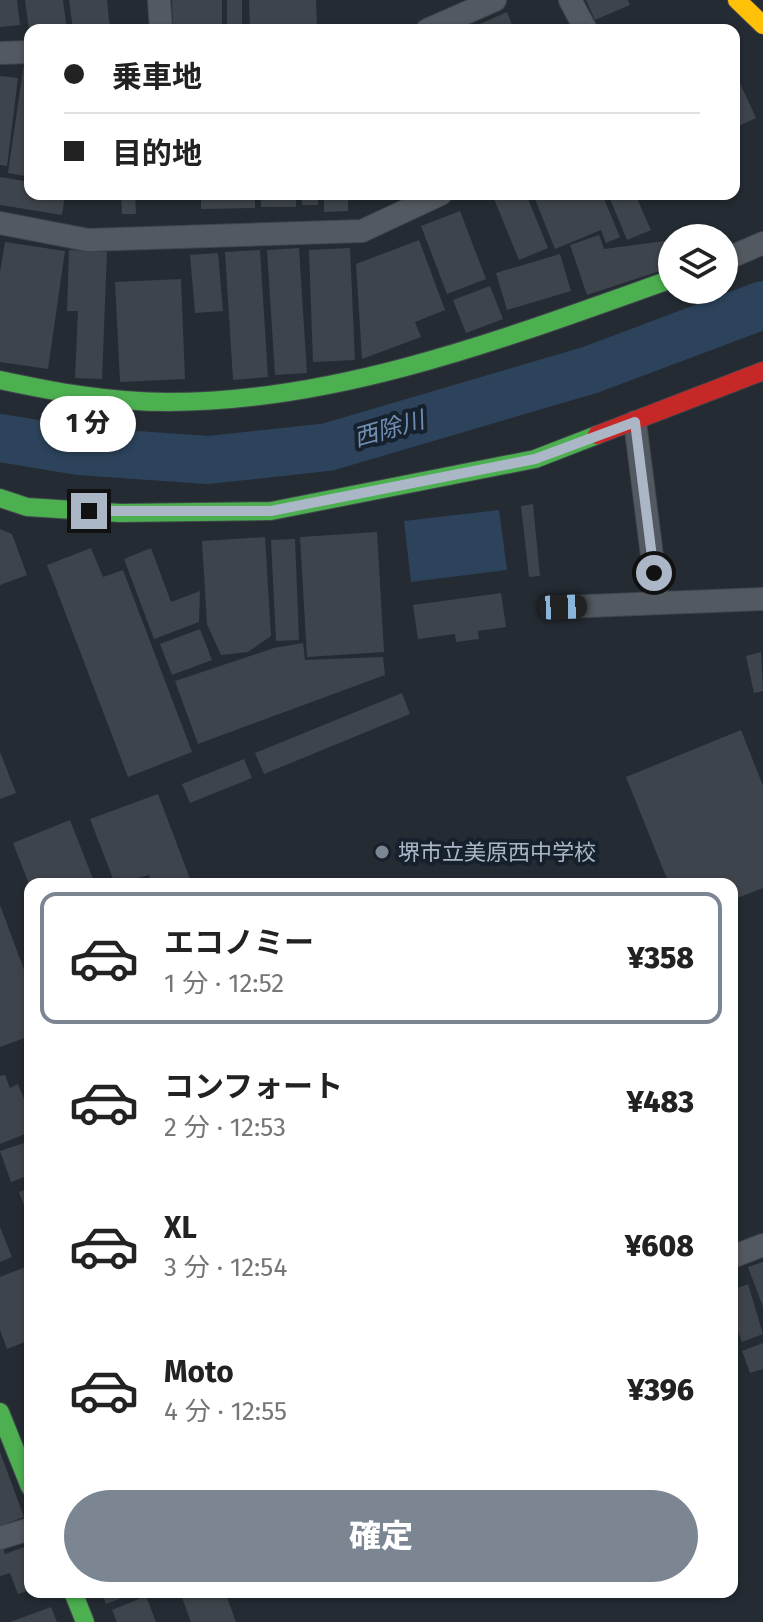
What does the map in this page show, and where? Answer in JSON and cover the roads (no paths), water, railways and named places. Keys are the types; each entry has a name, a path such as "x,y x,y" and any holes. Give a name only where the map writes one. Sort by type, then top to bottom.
{"street":[{"path":"159,0 161,24"},
{"path":"441,24 495,0"},
{"path":"570,0 583,24"},
{"path":"737,0 763,25"},
{"path":"0,53 24,52"},
{"path":"0,223 88,240 362,231 428,200"},
{"path":"738,254 763,243"},
{"path":"0,380 93,399 166,404 311,387 417,361 658,284"},
{"path":"0,498 27,507 120,513 271,511 535,459 763,371"},
{"path":"635,422 658,603"},
{"path":"563,607 763,599"},
{"path":"738,1255 763,1245"},
{"path":"0,1412 24,1472"},
{"path":"0,1538 24,1531"},
{"path":"75,1598 85,1622"}],"water":[{"path":"499,510 507,570 411,582 404,521"}],"waterway":[{"name":"西除川","path":"0,438 79,451 208,460 328,447 590,370 763,305"}],"place":[{"name":"堺市立美原西中学校","path":"382,852"}]}
